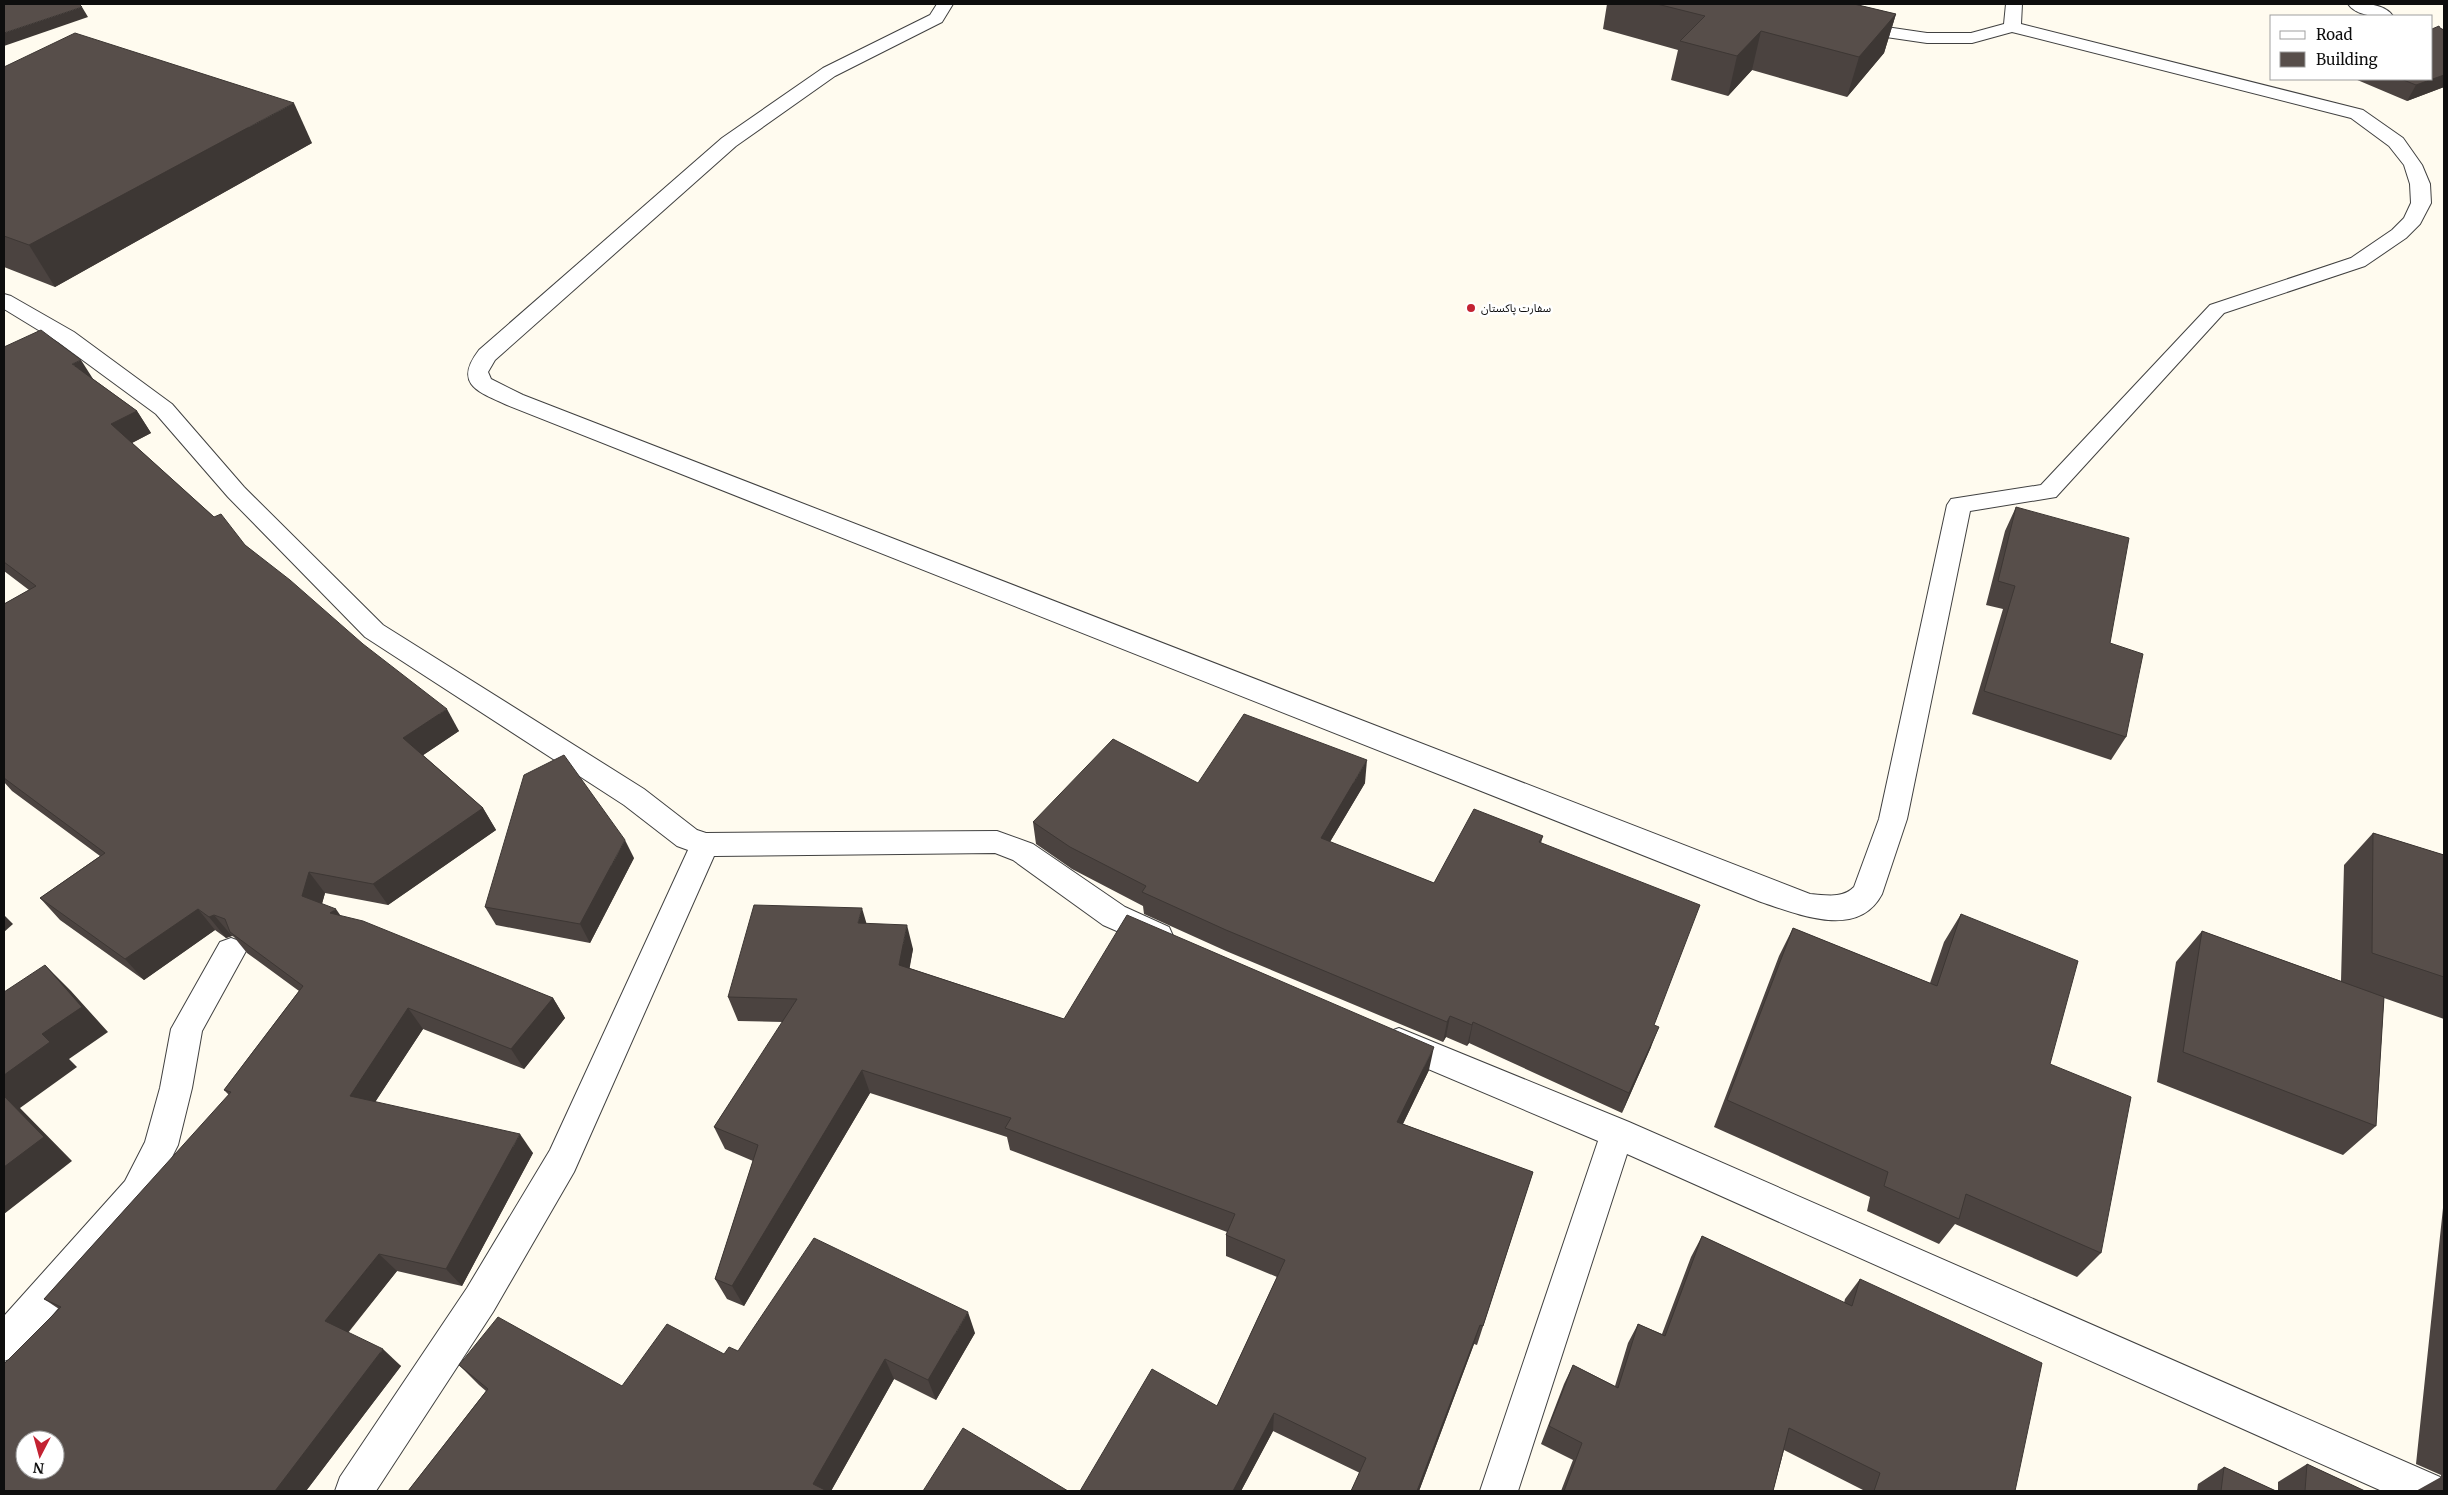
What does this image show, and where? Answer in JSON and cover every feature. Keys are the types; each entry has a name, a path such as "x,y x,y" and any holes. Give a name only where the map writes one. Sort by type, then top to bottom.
{"street":[{"path":"945,4 936,18 829,72 729,142 487,355 477,368 480,382 515,400 1771,893 1810,906 1834,908 1856,904 1867,894 1893,819 1959,505 2048,492 2217,310 2358,262 2399,234 2413,220 2420,203 2420,184 2413,165 2396,142 2357,114 2012,27 1972,38 1927,38 1865,30 1837,23"},
{"path":"2012,27 2014,4"},
{"path":"2356,4 2383,15"},
{"path":"4,300 66,337 164,409 236,492 374,631 634,797 687,838 705,845 997,842 1023,852 1114,916 1181,947"},
{"path":"354,1491 480,1300 562,1161 705,845"},
{"path":"4,1343 137,1192 161,1144 176,1088 187,1030 231,951"},
{"path":"1370,1030 1617,1133 2426,1491"},
{"path":"1499,1491 1617,1133"}],"building":[{"path":"4,4 79,4 82,7 4,33"},
{"path":"1657,4 1854,4 1896,14 1859,57 1761,31 1737,56 1680,41 1705,16"},
{"path":"2439,26 2444,30 2444,75 2433,79 2433,29"},
{"path":"75,33 294,103 29,245 4,236 4,67"},
{"path":"2404,80 2430,80 2416,85"},
{"path":"41,330 81,360 72,364 137,411 111,424 214,517 221,514 245,545 290,580 363,644 447,709 403,738 483,808 373,884 309,872 302,896 336,909 330,913 363,921 553,998 511,1049 408,1008 350,1096 520,1134 446,1269 379,1254 325,1321 383,1349 275,1491 4,1491 4,1364 61,1307 44,1299 231,1092 224,1090 303,986 230,932 225,919 214,915 209,917 198,909 125,959 40,898 105,853 4,778 4,604 36,586 4,562 4,347"},
{"path":"2016,507 2129,538 2110,643 2143,654 2126,737 1984,691 2015,586 1998,581"},
{"path":"1244,714 1367,760 1321,838 1434,883 1474,809 1543,836 1539,842 1700,905 1654,1025 1659,1027 1629,1093 1473,1022 1472,1025 1450,1016 1447,1022 1226,930 1142,892 1146,886 1070,847 1033,822 1113,739 1198,783"},
{"path":"564,755 625,840 580,924 485,907 524,775"},
{"path":"2373,833 2444,855 2444,977 2372,953"},
{"path":"754,905 862,908 858,923 907,925 899,965 1064,1019 1127,915 1434,1047 1397,1122 1533,1172 1483,1326 1480,1325 1417,1491 1351,1491 1366,1458 1274,1413 1233,1491 1080,1491 1152,1369 1217,1406 1285,1260 1226,1235 1235,1214 1005,1128 1011,1118 862,1070 732,1286 715,1279 758,1145 714,1127 797,999 728,997"},
{"path":"1961,914 2078,961 2050,1064 2131,1097 2101,1253 1966,1194 1959,1219 1884,1186 1888,1172 1727,1100 1793,928 1937,986"},
{"path":"2202,931 2384,997 2376,1126 2183,1052"},
{"path":"45,965 82,1007 42,1034 50,1042 4,1075 4,992"},
{"path":"4,1096 44,1137 4,1167"},
{"path":"1702,1236 1852,1306 1860,1279 2042,1363 2015,1491 1874,1491 1880,1473 1789,1428 1773,1491 1564,1491 1582,1443 1549,1426 1573,1365 1618,1388 1638,1324 1665,1336"},
{"path":"814,1238 968,1312 928,1380 885,1359 813,1484 827,1491 408,1491 488,1389 459,1365 498,1317 622,1386 667,1324 724,1354 729,1347 738,1351"},
{"path":"963,1428 1068,1491 923,1491"},
{"path":"2307,1464 2365,1491 2305,1491"},
{"path":"2224,1467 2276,1491 2221,1491"}],"place":[{"name":"سفارت پاکستان","path":"1471,308"}]}
